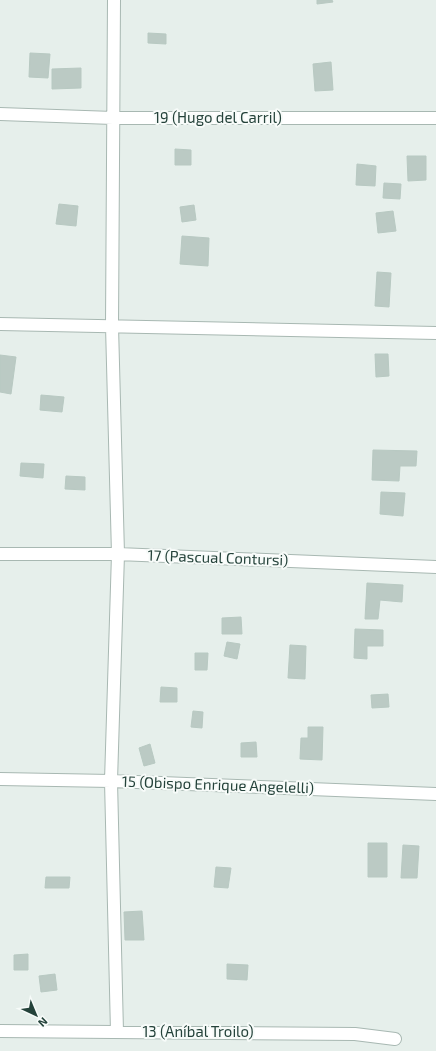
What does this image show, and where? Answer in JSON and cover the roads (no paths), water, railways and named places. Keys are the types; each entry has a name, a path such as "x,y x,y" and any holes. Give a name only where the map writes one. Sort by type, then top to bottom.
{"street":[{"path":"114,0 112,326 118,554 111,781 116,1032"},
{"name":"19 (Hugo del Carril)","path":"0,114 113,118 436,118"},
{"path":"0,324 436,333"},
{"name":"17 (Pascual Contursi)","path":"0,554 118,554 436,567"},
{"name":"15 (Obispo Enrique Angelelli)","path":"0,779 111,781 436,794"},
{"name":"13 (Aníbal Troilo)","path":"0,1031 355,1034 395,1039"}]}
